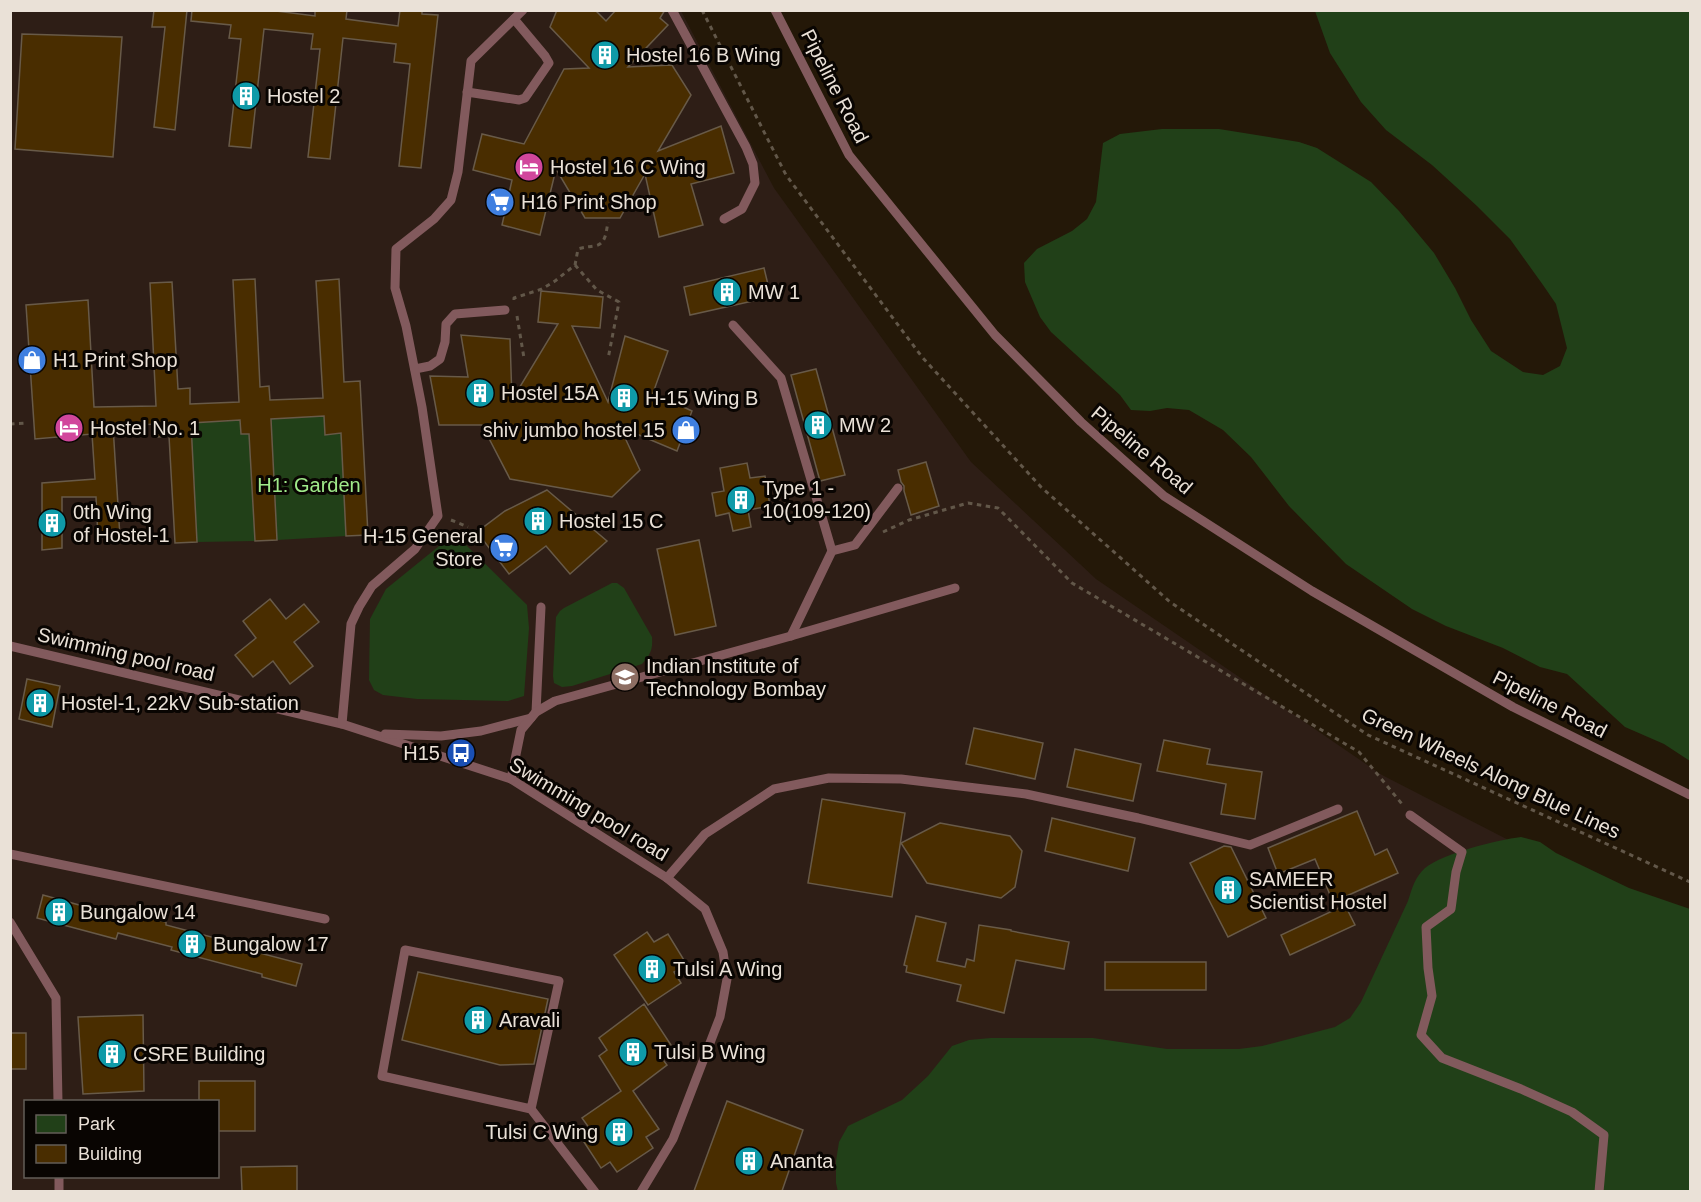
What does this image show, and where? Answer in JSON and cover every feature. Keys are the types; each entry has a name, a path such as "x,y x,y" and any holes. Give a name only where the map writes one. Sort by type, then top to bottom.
{"lane":[{"path":"342,724 351,624 358,607 372,586 415,549 438,516 415,369 395,288 396,249 434,219 451,200 458,172 471,61 522,10"},
{"path":"672,10 746,147 753,165 756,183 742,209 724,219"},
{"name":"Pipeline Road","path":"775,10 849,155 995,334 1081,422 1164,496 1312,591 1513,707 1690,795"},
{"path":"467,92 519,100 525,98 549,63 514,19"},
{"path":"415,369 430,366 440,359 445,342 446,324 454,314 505,310"},
{"path":"733,326 781,378 832,551 791,636"},
{"path":"832,551 855,545 898,488"},
{"path":"374,733 441,736 481,731 533,715 555,701 955,588"},
{"path":"511,779 521,730 533,715 541,607"},
{"name":"Swimming pool road","path":"10,646 342,724 511,779 667,878 705,909 723,952 727,979 720,1017 674,1139 641,1191"},
{"path":"667,878 705,834 774,789 829,778 901,779 1026,794 1250,845 1338,809"},
{"path":"1410,815 1462,852 1456,872 1451,909 1426,927 1432,996 1421,1035 1443,1058 1572,1112 1604,1135 1599,1191"},
{"path":"10,854 325,919"},
{"path":"10,922 13,931 56,998 58,1100"},
{"path":"531,1109 559,981 405,950 382,1076 531,1109 595,1191"}],"path":[{"name":"Green Wheels Along Blue Lines","path":"702,10 786,175 922,357 1041,487 1170,602 1368,735 1690,882"},
{"path":"524,358 514,298 542,289 575,265 578,249 598,246 604,241 608,222"},
{"path":"575,265 597,290 619,302 608,359"},
{"path":"10,424 26,423"},
{"path":"855,545 909,520 968,503 998,508 1072,583 1359,752 1410,815"},
{"path":"438,516 468,527"}],"shaded area":[{"name":"Indian Institute of Technology Bombay","path":"10,11 681,11 774,188 971,462 1096,579 1382,775 1660,918 1607,1191 11,1191"}],"green space":[{"path":"1315,11 1690,11 1690,761 1664,744 1625,727 1567,674 1540,667 1503,648 1446,626 1412,609 1346,564 1289,506 1251,457 1223,430 1189,410 1167,408 1150,411 1131,410 1120,395 1051,332 1040,317 1025,282 1024,263 1037,249 1072,231 1087,219 1096,202 1103,143 1120,134 1162,129 1219,129 1299,142 1317,148 1371,182 1434,253 1491,351 1523,372 1543,375 1560,366 1567,348 1556,304 1543,285 1510,239 1432,165 1386,130 1361,102 1330,53"},
{"name":"H1: Garden","path":"324,416 325,434 341,433 346,536 277,540 271,419"},
{"path":"250,420 255,541 197,542 191,423"},
{"path":"444,542 466,545 527,605 529,628 524,696 508,701 417,699 383,695 374,690 369,680 370,619 386,589"},
{"path":"612,583 617,583 624,588 652,637 649,655 642,664 572,686 562,687 554,683 556,617 564,608"},
{"path":"1521,837 1540,842 1556,853 1629,888 1690,909 1690,1191 838,1192 836,1161 839,1142 848,1126 902,1100 928,1076 952,1046 969,1040 1093,1038 1167,1049 1239,1049 1262,1046 1335,1027 1350,1018 1361,1002 1408,901 1414,883 1422,871 1434,862 1457,852"}],"building":[{"path":"154,10 187,10 175,130 154,127 165,27 152,27"},
{"name":"Hostel 2","path":"192,10 268,10 315,16 315,10 347,10 346,19 398,26 400,10 422,10 422,14 438,15 421,168 399,166 410,64 394,62 396,44 343,38 330,159 308,157 320,49 311,49 313,34 264,29 251,148 229,146 241,39 229,38 231,25 191,21"},
{"path":"557,10 595,10 606,21 616,10 665,10 660,18 668,25 628,67 672,65 691,95 658,151 721,126 734,173 691,184 703,225 659,237 645,174 620,218 585,218 556,169 540,235 502,225 512,180 473,170 482,134 524,144 564,69 589,68 550,27"},
{"path":"22,34 122,37 113,157 15,149"},
{"name":"MW 1","path":"764,268 771,297 690,315 684,287"},
{"path":"255,279 260,387 269,386 270,400 323,398 316,281 339,279 344,382 360,381 368,535 346,536 341,433 325,435 324,416 271,419 277,540 255,541 249,434 241,434 240,420 191,423 197,542 175,543 169,436 158,437 157,424 113,426 120,537 98,538 96,497 62,497 62,548 42,550 42,483 95,479 92,434 35,439 26,305 88,300 94,407 156,406 150,283 172,282 178,389 190,388 190,404 239,402 233,280"},
{"path":"541,291 603,297 600,328 572,326 608,402 625,336 668,351 653,393 692,411 677,451 620,427 640,470 612,497 510,479 482,425 439,425 430,376 468,377 461,335 510,339 512,400 558,324 538,322"},
{"name":"MW 2","path":"816,369 845,475 820,481 791,375"},
{"path":"926,462 939,506 911,515 898,470"},
{"name":"Type 1 - 10(109-120)","path":"747,463 750,478 765,476 770,506 748,510 751,527 733,531 729,513 716,516 712,493 724,491 720,468"},
{"name":"Hostel 15 C","path":"547,490 607,541 570,574 546,546 509,574 477,532 505,511"},
{"path":"699,540 716,626 675,635 657,549"},
{"path":"270,599 286,619 304,604 319,622 294,642 313,666 290,684 273,661 253,677 235,655 256,638 243,621"},
{"name":"Hostel-1, 22kV Sub-station","path":"27,679 60,686 52,727 19,719"},
{"path":"974,728 1043,743 1035,779 966,764"},
{"path":"1164,740 1210,749 1207,764 1262,772 1255,819 1221,814 1226,784 1157,771"},
{"path":"1075,749 1141,764 1133,801 1067,787"},
{"path":"822,799 905,813 892,897 808,883"},
{"path":"1357,811 1375,855 1387,849 1398,873 1333,902 1315,859 1278,874 1268,848"},
{"path":"1052,818 1135,838 1128,871 1045,851"},
{"path":"940,823 1010,836 1022,851 1015,887 1001,898 927,883 901,843"},
{"name":"SAMEER Scientist Hostel","path":"1224,846 1231,847 1266,918 1228,937 1190,863"},
{"path":"43,895 130,919 132,913 166,922 166,925 253,948 252,951 302,964 296,986 262,977 262,974 171,950 172,947 118,933 116,939 37,918"},
{"path":"1345,905 1355,925 1290,955 1281,935"},
{"path":"916,916 946,923 937,961 965,967 967,959 974,961 979,925 1069,942 1064,969 1016,960 1004,1013 957,1001 961,985 906,972 907,966 904,965"},
{"name":"Tulsi A Wing","path":"647,932 654,942 668,934 687,965 674,972 681,983 648,1005 614,955"},
{"path":"1105,962 1206,962 1206,990 1105,990"},
{"name":"Aravali","path":"418,972 548,999 534,1064 500,1065 402,1040"},
{"path":"644,1004 671,1045 658,1053 667,1065 633,1091 659,1129 646,1137 653,1148 617,1172 610,1162 601,1168 580,1136 590,1129 582,1118 621,1091 599,1056 607,1050 599,1038"},
{"name":"CSRE Building","path":"143,1015 144,1091 83,1094 78,1017"},
{"path":"10,1033 26,1033 26,1069 10,1069"},
{"path":"199,1081 255,1081 255,1131 219,1131 219,1100 199,1100"},
{"name":"Ananta","path":"727,1101 803,1130 782,1191 694,1191"},
{"path":"297,1166 297,1191 242,1191 241,1167"}],"place":[{"name":"Hostel 16 B Wing","path":"605,55"},
{"name":"Hostel 2","path":"246,96"},
{"name":"Hostel 16 C Wing","path":"529,167"},
{"name":"H16 Print Shop","path":"500,202"},
{"name":"MW 1","path":"727,292"},
{"name":"H1 Print Shop","path":"32,360"},
{"name":"Hostel 15A","path":"480,393"},
{"name":"H-15 Wing B","path":"624,398"},
{"name":"MW 2","path":"818,425"},
{"name":"Hostel No. 1","path":"69,428"},
{"name":"shiv jumbo hostel 15","path":"686,430"},
{"name":"Type 1 - 10(109-120)","path":"741,500"},
{"name":"Hostel 15 C","path":"538,521"},
{"name":"0th Wing of Hostel-1","path":"52,523"},
{"name":"H-15 General Store","path":"504,548"},
{"name":"Indian Institute of Technology Bombay","path":"625,677"},
{"name":"Hostel-1, 22kV Sub-station","path":"40,703"},
{"name":"H15","path":"461,753"},
{"name":"SAMEER Scientist Hostel","path":"1228,890"},
{"name":"Bungalow 14","path":"59,912"},
{"name":"Bungalow 17","path":"192,944"},
{"name":"Tulsi A Wing","path":"652,969"},
{"name":"Aravali","path":"478,1020"},
{"name":"Tulsi B Wing","path":"633,1052"},
{"name":"CSRE Building","path":"112,1054"},
{"name":"Tulsi C Wing","path":"619,1132"},
{"name":"Ananta","path":"749,1161"}]}
